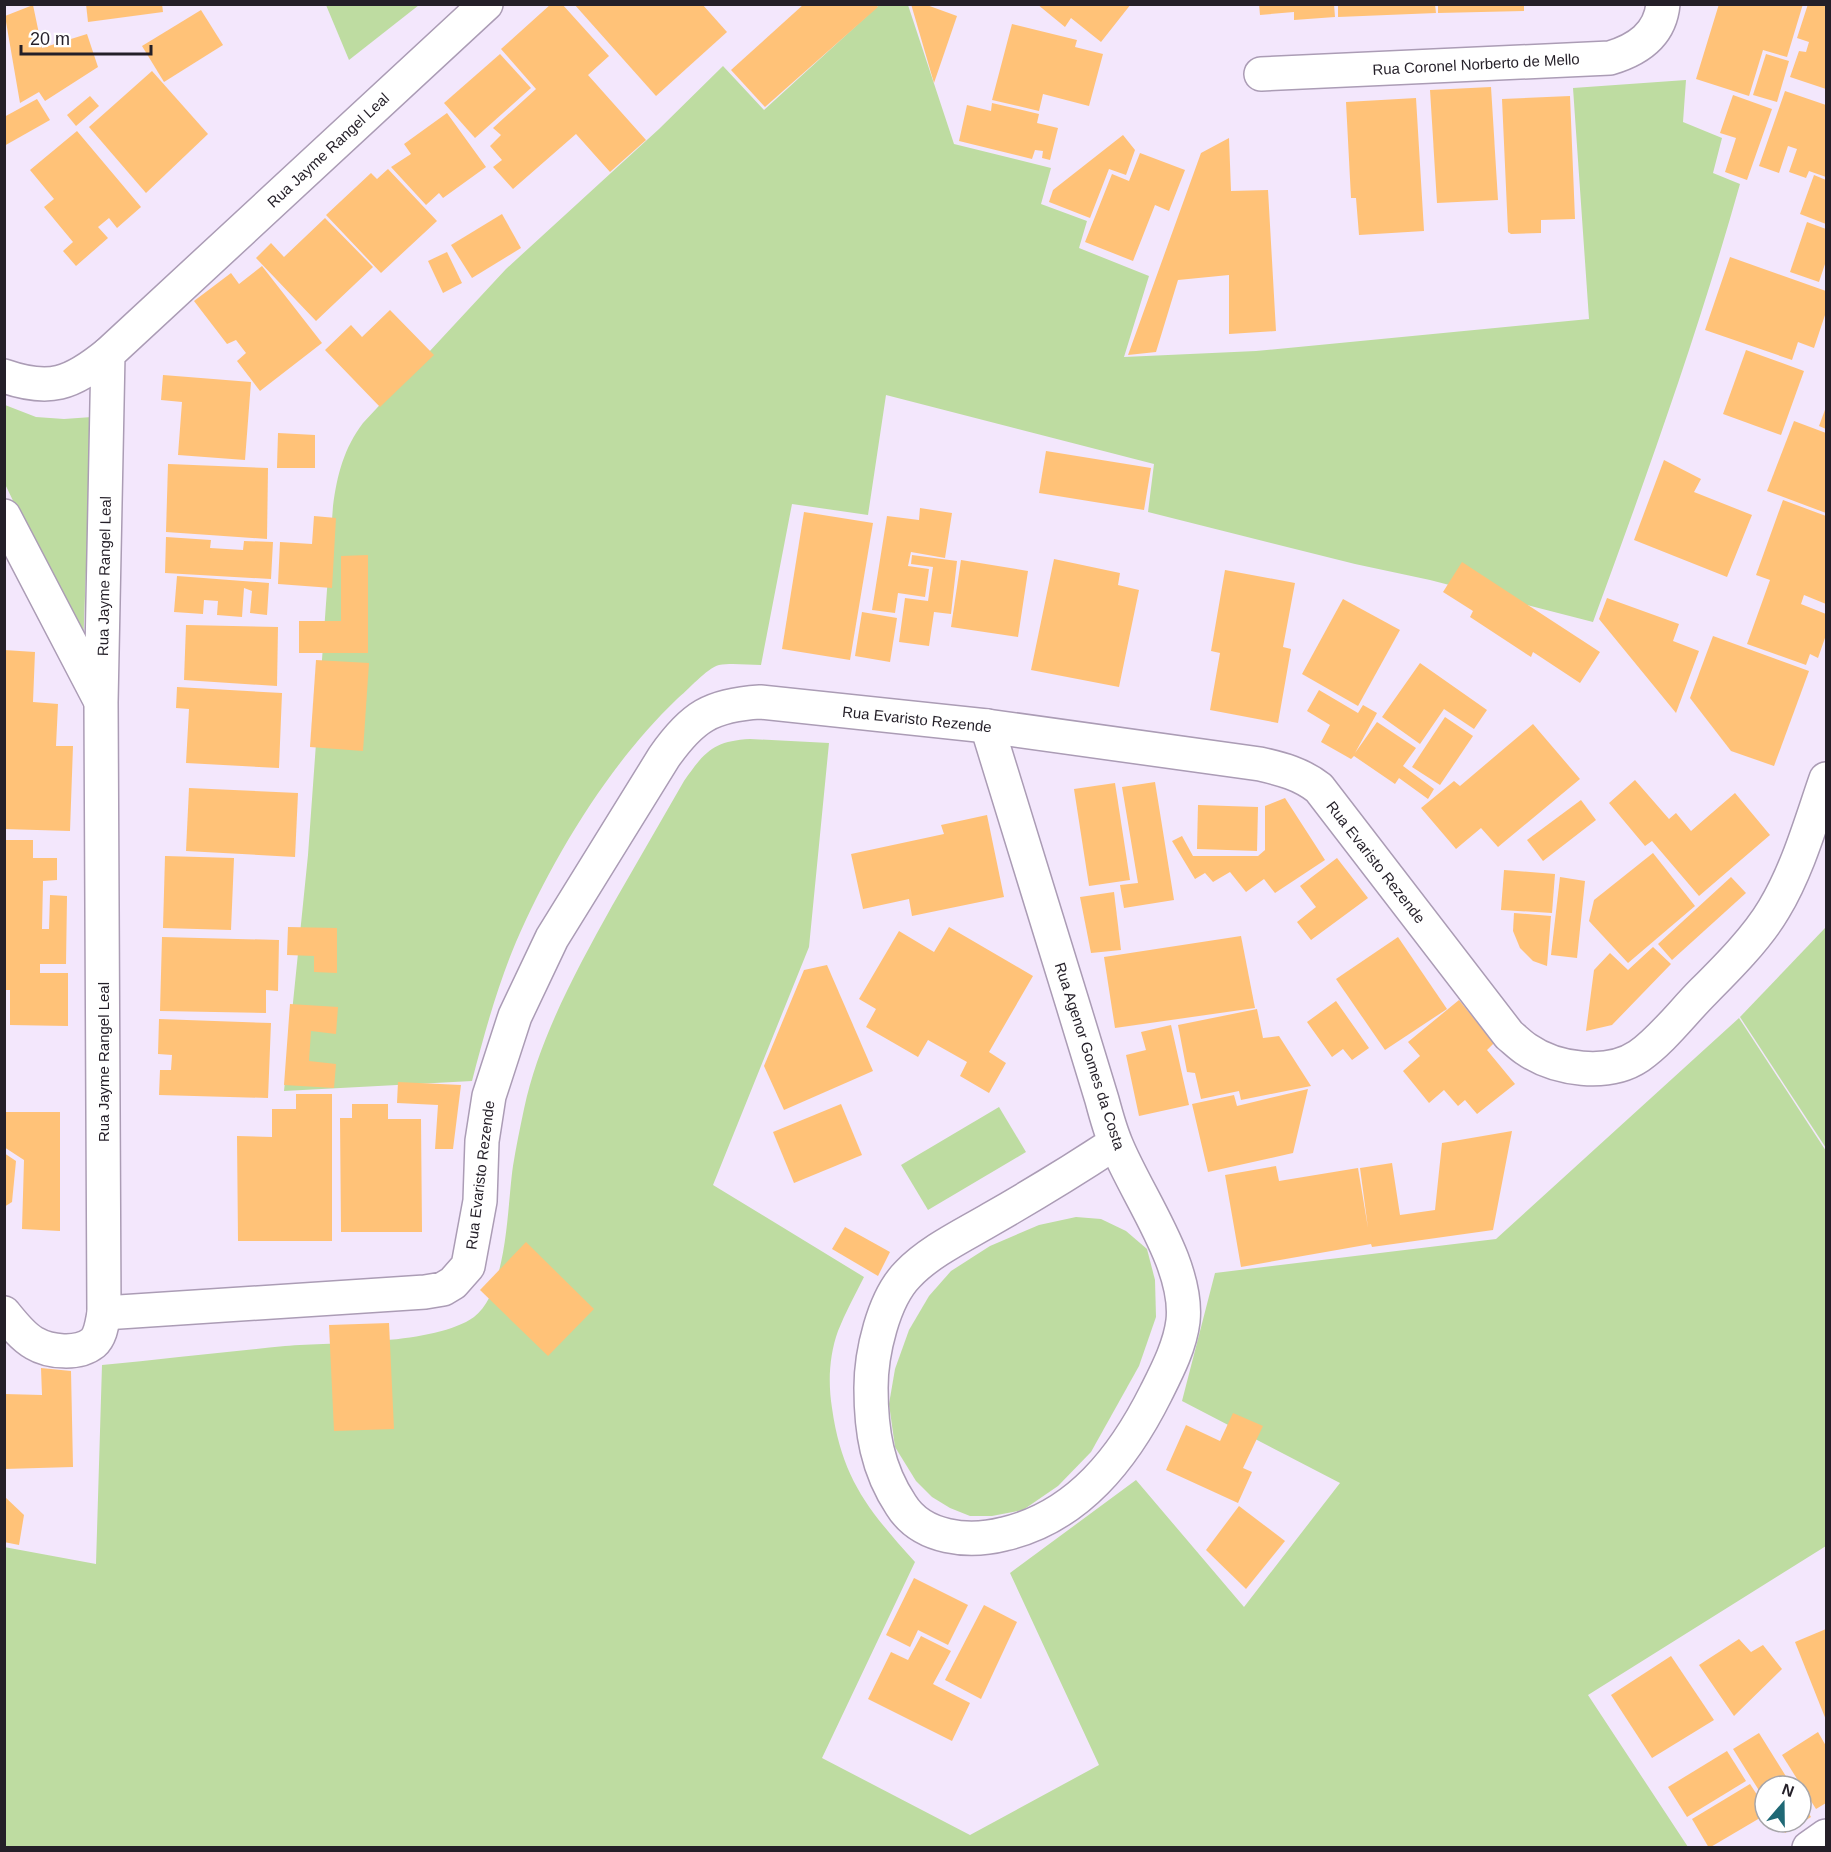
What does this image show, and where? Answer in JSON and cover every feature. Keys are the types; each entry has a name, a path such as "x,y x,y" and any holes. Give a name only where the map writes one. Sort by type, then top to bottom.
{"street":[{"name":"Rua Jayme Rangel Leal","path":"4,1313 33,1343 49,1350 67,1351 93,1343 100,1333 104,1313 101,702 108,354 486,4"},
{"name":"Rua Coronel Norberto de Mello","path":"1261,74 1610,58 1634,49 1650,36 1656,27 1662,4"},
{"path":"4,376 32,384 49,385 66,381 86,372 108,354"},
{"path":"4,516 101,702"},
{"name":"Rua Evaristo Rezende","path":"104,1313 425,1292 443,1289 453,1283 468,1266 472,1249 480,1201 482,1141 489,1096 515,1016 552,938 678,738 692,723 708,712 724,706 760,702 987,726 1260,764 1287,770 1307,778 1319,788 1509,1035 1539,1056 1566,1065 1593,1068 1626,1062 1647,1049 1718,977 1753,936 1773,911 1792,873 1827,779"},
{"name":"Rua Agenor Gomes da Costa","path":"987,726 1115,1143 1177,1274 1183,1321 1177,1344 1162,1381 1141,1423 1122,1453 1087,1491 1064,1509 1035,1524 1009,1533 983,1539 959,1538 937,1533 917,1522 903,1509 888,1483 877,1454 872,1428 871,1368 876,1342 894,1292 907,1274 942,1248 1115,1143"},
{"path":"1809,1848 1827,1836"}],"green space":[{"path":"326,5 419,5 349,60"},
{"path":"879,5 908,5 954,144 1051,168 1041,204 1087,221 1079,248 1149,276 1124,357 1256,351 1589,319 1573,88 1686,80 1683,122 1722,138 1713,173 1740,184 1671,405 1593,622 1148,512 1154,464 886,395 868,515 792,504 761,665 724,664 709,670 652,725 606,782 547,877 516,942 497,994 472,1081 284,1091 308,855 333,506 339,473 356,432 506,269 659,129 723,66 764,110"},
{"path":"5,405 36,417 64,419 92,417 83,647 5,484"},
{"path":"750,739 829,743 809,947 713,1185 864,1277 835,1340 830,1370 832,1408 843,1455 860,1492 871,1510 915,1562 822,1758 970,1835 1099,1765 1010,1573 1136,1480 1244,1607 1340,1483 1182,1401 1215,1273 1496,1239 1739,1018 1826,1151 1826,1546 1588,1695 1688,1847 5,1847 4,1547 96,1564 102,1365 285,1346 410,1337 435,1333 457,1326 474,1317 485,1305 494,1288 500,1268 513,1166 524,1109 539,1056 560,1005 599,930 684,781 698,762 711,750 727,742"},
{"path":"1826,927 1826,1148 1740,1017"},
{"path":"999,1107 1026,1152 928,1210 901,1165"},
{"path":"1076,1217 1101,1219 1126,1231 1147,1249 1155,1280 1156,1317 1139,1366 1091,1452 1058,1486 1023,1510 992,1516 970,1516 932,1497 916,1481 895,1447 889,1404 895,1369 909,1330 929,1296 951,1271 990,1246 1039,1225"}],"building":[{"path":"86,4 162,4 163,12 88,22"},
{"path":"551,4 562,4 609,56 588,75 646,140 610,172 576,134 513,189 493,167 502,160 490,146 501,135 493,128 536,89 501,49"},
{"path":"574,4 702,4 727,32 656,96"},
{"path":"804,4 875,4 878,7 765,107 731,70"},
{"path":"911,4 924,4 957,16 934,83"},
{"path":"1037,4 1131,4 1101,42 1071,18 1065,27"},
{"path":"1259,4 1334,4 1335,17 1294,20 1294,12 1260,15"},
{"path":"1338,4 1435,4 1436,13 1338,17"},
{"path":"1438,4 1524,4 1524,11 1438,13"},
{"path":"1719,4 1803,4 1787,57 1763,50 1749,96 1696,79"},
{"path":"1808,4 1826,4 1826,89 1790,77 1799,51 1806,52 1809,42 1797,38"},
{"path":"33,5 42,48 87,34 98,67 45,101 39,92 20,103 5,16"},
{"path":"201,10 223,45 164,82 142,46"},
{"path":"1012,24 1077,40 1075,47 1103,54 1089,106 1043,94 1039,111 992,100"},
{"path":"500,54 531,88 475,138 444,103"},
{"path":"1766,54 1789,61 1777,102 1753,95"},
{"path":"152,71 208,134 146,193 89,127"},
{"path":"1491,87 1498,200 1437,203 1430,90"},
{"path":"1785,91 1826,105 1826,177 1809,171 1806,178 1789,172 1797,149 1788,146 1779,173 1759,166"},
{"path":"1733,95 1772,109 1747,180 1725,172 1736,138 1720,133"},
{"path":"90,96 99,106 76,126 67,115"},
{"path":"1570,96 1575,219 1541,220 1541,233 1511,234 1508,232 1502,99"},
{"path":"1416,98 1424,231 1359,235 1356,198 1351,198 1346,102"},
{"path":"37,99 50,120 4,146 4,117"},
{"path":"992,103 1039,114 1037,123 1058,128 1050,160 1042,158 1043,151 1035,150 1032,159 959,141 967,105 991,111"},
{"path":"447,113 486,167 443,198 439,193 426,205 391,167 411,154 404,144"},
{"path":"77,131 141,207 117,228 109,218 98,227 108,238 76,266 63,251 73,242 44,207 54,199 30,170"},
{"path":"1123,135 1135,150 1126,175 1109,169 1090,218 1049,202 1053,190"},
{"path":"1229,138 1231,191 1268,190 1276,331 1229,334 1229,275 1178,280 1156,352 1128,355 1201,153"},
{"path":"1140,153 1185,170 1169,211 1155,205 1133,261 1085,242 1112,174 1129,181"},
{"path":"388,169 437,221 381,273 326,215 371,173 377,179"},
{"path":"1814,175 1826,180 1826,224 1800,214"},
{"path":"502,214 521,248 472,278 451,245"},
{"path":"325,218 373,267 316,321 256,258 271,243 284,257"},
{"path":"1807,222 1826,229 1826,261 1819,282 1790,272"},
{"path":"447,252 462,283 443,293 428,261"},
{"path":"1730,257 1826,291 1826,312 1814,348 1798,342 1792,360 1705,330"},
{"path":"262,266 322,343 260,391 237,361 246,353 236,340 227,344 194,301 231,273 239,284"},
{"path":"390,310 434,355 380,407 325,350 351,325 362,337"},
{"path":"1746,350 1804,371 1781,435 1723,414"},
{"path":"163,375 251,382 245,460 178,455 182,402 161,400"},
{"path":"1826,407 1826,429 1819,426"},
{"path":"1794,421 1826,433 1826,513 1767,491"},
{"path":"278,433 315,435 315,468 277,468"},
{"path":"1046,451 1151,468 1144,510 1039,493"},
{"path":"1664,460 1701,479 1694,492 1752,515 1727,577 1634,540"},
{"path":"168,464 268,468 267,539 166,532"},
{"path":"1783,500 1826,516 1826,604 1804,595 1801,604 1826,614 1826,635 1818,658 1810,654 1806,665 1747,644 1770,580 1756,575"},
{"path":"920,508 952,513 945,558 911,552 908,566 929,569 925,597 898,593 895,613 872,610 887,516 919,520"},
{"path":"804,512 873,523 850,660 782,649"},
{"path":"314,516 336,518 332,588 278,584 280,542 312,544"},
{"path":"166,537 211,540 210,548 243,550 244,541 273,542 271,579 165,573"},
{"path":"368,555 368,653 299,653 299,621 341,621 341,556"},
{"path":"912,555 957,561 951,614 934,612 929,646 899,642 905,598 928,601 933,567 911,564"},
{"path":"1054,559 1120,573 1118,585 1139,590 1119,687 1031,670"},
{"path":"961,560 1028,571 1018,637 951,627"},
{"path":"1462,562 1600,652 1580,683 1533,652 1531,657 1470,617 1473,611 1443,592"},
{"path":"1225,570 1295,583 1283,647 1291,649 1278,723 1210,710 1220,653 1211,651"},
{"path":"177,576 269,583 267,615 250,613 252,591 244,588 242,617 217,615 218,601 204,600 203,614 174,612"},
{"path":"1607,598 1679,624 1673,641 1699,651 1676,713 1599,619"},
{"path":"1343,599 1400,630 1358,706 1302,674"},
{"path":"862,612 897,618 890,662 855,656"},
{"path":"186,625 278,627 277,686 184,680"},
{"path":"1713,636 1809,671 1774,766 1731,751 1690,698"},
{"path":"4,650 35,652 33,702 58,704 56,746 73,746 70,831 4,829"},
{"path":"316,660 369,663 363,751 310,747"},
{"path":"1420,663 1487,710 1474,729 1444,709 1420,744 1382,717"},
{"path":"177,687 282,693 279,768 186,763 189,709 176,708"},
{"path":"1319,690 1358,713 1363,705 1377,713 1355,753 1377,722 1416,748 1403,766 1434,789 1428,799 1399,778 1395,784 1354,756 1351,759 1321,742 1330,725 1307,711"},
{"path":"1445,717 1473,736 1440,785 1412,767"},
{"path":"1533,724 1580,779 1498,847 1481,828 1456,849 1421,808 1454,781 1460,786"},
{"path":"1635,780 1669,819 1676,813 1691,831 1735,793 1770,835 1699,896 1652,841 1645,846 1609,803"},
{"path":"1155,782 1174,900 1124,908 1120,885 1138,883 1122,787"},
{"path":"1115,783 1130,880 1089,886 1074,789"},
{"path":"189,788 298,793 295,857 186,851"},
{"path":"1285,798 1325,860 1275,893 1264,879 1246,892 1230,872 1213,882 1205,873 1195,879 1172,841 1182,836 1193,856 1258,856 1265,850 1265,806"},
{"path":"1581,800 1596,820 1543,861 1527,840"},
{"path":"1198,805 1258,807 1257,851 1197,849"},
{"path":"987,815 1004,897 912,916 909,899 863,909 851,854 944,834 941,825"},
{"path":"4,840 33,840 33,858 57,858 57,880 43,881 42,929 49,929 50,895 67,896 66,964 40,964 40,973 68,973 68,1026 10,1025 10,990 4,990"},
{"path":"1653,853 1695,906 1628,963 1589,921 1594,900"},
{"path":"165,856 234,858 231,930 163,928"},
{"path":"1337,858 1368,898 1311,940 1297,922 1316,907 1300,886"},
{"path":"1504,870 1555,874 1552,913 1501,910"},
{"path":"1560,877 1585,881 1577,958 1551,955"},
{"path":"1731,877 1746,893 1672,960 1658,944"},
{"path":"1114,892 1121,950 1091,953 1080,897"},
{"path":"1514,913 1551,916 1547,966 1533,961 1520,948 1513,931"},
{"path":"288,927 337,928 337,973 314,972 314,956 287,955"},
{"path":"949,927 1033,976 989,1052 1006,1063 989,1093 960,1076 967,1062 928,1040 918,1057 866,1027 876,1009 859,999 899,931 934,952"},
{"path":"1241,936 1255,1008 1115,1028 1104,957"},
{"path":"162,937 279,940 278,991 266,990 266,1013 160,1011"},
{"path":"1398,937 1447,1009 1385,1050 1336,979"},
{"path":"1653,947 1671,964 1612,1025 1586,1031 1594,970 1610,953 1628,970"},
{"path":"827,965 873,1071 784,1110 764,1066 804,970"},
{"path":"1459,1000 1494,1043 1487,1050 1515,1084 1477,1114 1465,1100 1458,1106 1444,1090 1429,1103 1403,1071 1420,1056 1408,1042"},
{"path":"1336,1001 1369,1048 1352,1060 1343,1049 1332,1057 1307,1022"},
{"path":"290,1004 338,1007 336,1034 311,1031 309,1061 336,1064 334,1088 284,1085"},
{"path":"1257,1009 1263,1038 1279,1036 1311,1086 1241,1100 1239,1091 1201,1099 1195,1073 1187,1072 1178,1025"},
{"path":"159,1019 271,1023 268,1098 159,1095 160,1070 171,1070 172,1055 158,1054"},
{"path":"1171,1025 1189,1105 1139,1116 1126,1055 1146,1050 1141,1032"},
{"path":"398,1082 461,1085 453,1149 435,1149 438,1105 397,1103"},
{"path":"1308,1089 1293,1153 1208,1172 1192,1104 1234,1095 1237,1106"},
{"path":"296,1094 332,1094 332,1241 238,1241 237,1136 272,1137 272,1109 296,1109"},
{"path":"352,1104 388,1104 388,1119 421,1119 422,1232 341,1232 340,1118 352,1118"},
{"path":"841,1104 862,1155 794,1183 773,1132"},
{"path":"4,1112 60,1112 60,1231 22,1229 24,1160 4,1147"},
{"path":"1512,1131 1493,1230 1372,1247 1371,1244 1241,1267 1225,1175 1276,1166 1279,1181 1358,1168 1368,1228 1360,1168 1392,1163 1400,1215 1435,1210 1442,1143"},
{"path":"4,1153 16,1161 12,1202 4,1207"},
{"path":"845,1227 890,1252 878,1276 832,1249"},
{"path":"526,1242 594,1309 548,1356 480,1290"},
{"path":"389,1323 394,1429 334,1431 329,1325"},
{"path":"41,1368 71,1371 73,1467 4,1469 4,1394 42,1395"},
{"path":"1233,1413 1263,1426 1243,1468 1252,1472 1238,1503 1166,1470 1186,1425 1220,1441"},
{"path":"4,1496 24,1515 19,1545 4,1542"},
{"path":"1239,1506 1285,1541 1246,1589 1206,1550"},
{"path":"914,1578 968,1605 948,1645 918,1630 910,1647 886,1635"},
{"path":"984,1605 1017,1622 981,1699 945,1680"},
{"path":"1826,1629 1826,1720 1795,1642"},
{"path":"921,1636 951,1651 933,1684 970,1703 952,1741 868,1699 891,1652 908,1660"},
{"path":"1739,1639 1751,1652 1763,1645 1782,1669 1734,1716 1699,1665"},
{"path":"1671,1656 1714,1720 1652,1758 1611,1695"},
{"path":"1818,1732 1826,1746 1826,1803 1816,1809 1813,1804 1813,1774 1794,1774 1782,1755"},
{"path":"1759,1733 1785,1774 1753,1774 1753,1781 1733,1749"},
{"path":"1727,1751 1746,1781 1687,1817 1668,1787"},
{"path":"1750,1784 1753,1789 1753,1822 1709,1848 1692,1819"}]}
